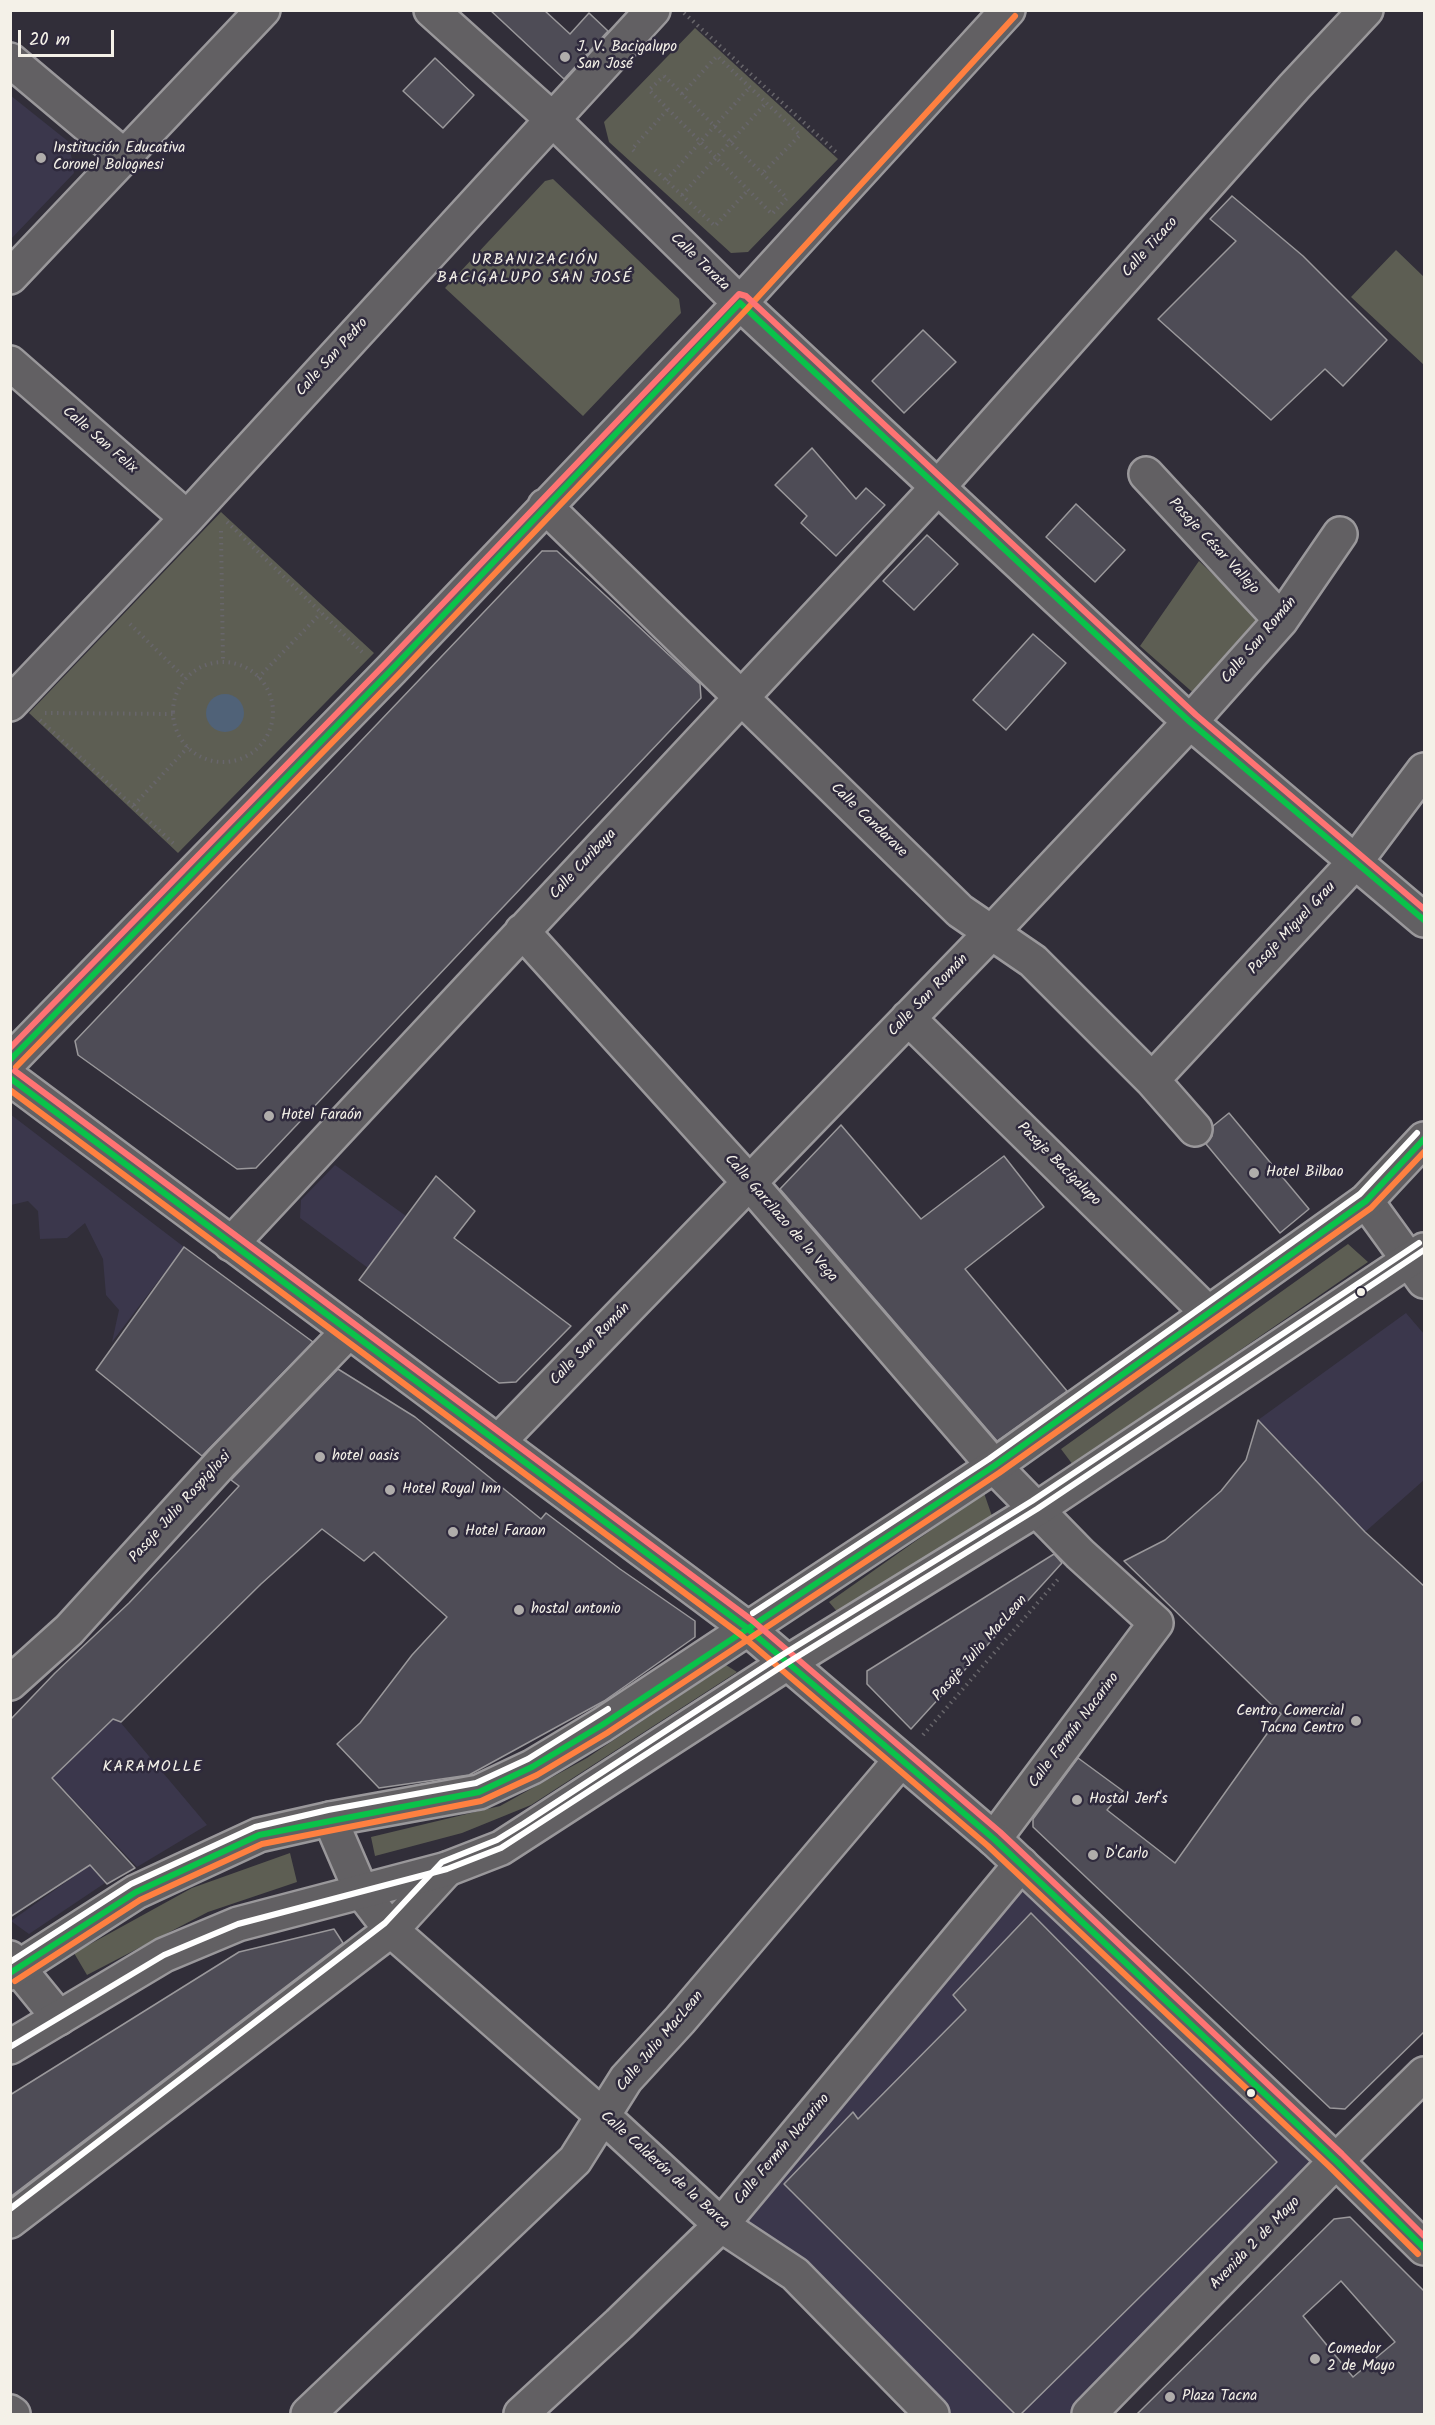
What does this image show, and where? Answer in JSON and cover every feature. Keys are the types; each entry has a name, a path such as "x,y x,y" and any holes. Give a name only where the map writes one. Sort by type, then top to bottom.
{"street":[{"path":"10,276 263,10"},
{"name":"Calle Tarata","path":"431,10 551,118 740,303 1190,722 1425,920"},
{"name":"Calle San Pedro","path":"21,708 187,518 551,118 653,10"},
{"path":"10,1061 392,669 740,303 1008,10"},
{"name":"Calle Ticaco","path":"938,487 1294,87 1366,10"},
{"path":"10,60 124,156"},
{"name":"Calle San Felix","path":"10,363 187,518"},
{"name":"Pasaje César Vallejo","path":"1146,474 1281,620"},
{"name":"Calle Curibaya","path":"231,1244 938,487"},
{"name":"Calle Candarave","path":"545,506 960,911 1033,961 1152,1080 1195,1129"},
{"name":"Calle San Román","path":"498,1442 748,1181 992,932 1190,722 1281,620 1340,534"},
{"name":"Pasaje Miguel Grau","path":"1152,1080 1355,862 1425,770"},
{"name":"Calle Garcilazo de la Vega","path":"522,931 748,1181 994,1466 1080,1554 1156,1623"},
{"name":"Pasaje Bacigalupo","path":"908,1018 1207,1312"},
{"path":"10,1078 747,1628 994,1839 1336,2161 1425,2248"},
{"path":"59,2018 13,1966 136,1892 259,1835 330,1819 479,1792 532,1767 602,1725 994,1466 1207,1312 1366,1201 1425,1139"},
{"path":"10,2047 174,1950 238,1924 447,1869 501,1848 528,1832 787,1663 1037,1509 1237,1374 1419,1265 1366,1201"},
{"name":"Pasaje Julio Rospigliosi","path":"10,1683 69,1630 222,1462 349,1330"},
{"name":"Calle Fermín Nacarino","path":"994,1839 1156,1623"},
{"name":"Calle Julio MacLean","path":"308,2415 575,2160 626,2079 680,2020 901,1760"},
{"name":"Calle Calderón de la Barca","path":"330,1819 361,1891 391,1930 603,2116 721,2225 795,2274 932,2415"},
{"name":"Calle Fermín Nacarino","path":"521,2415 721,2225 1021,1864"},
{"path":"10,2221 391,1930 447,1869"},
{"name":"Avenida 2 de Mayo","path":"1089,2415 1336,2161 1425,2074"}],"path":[{"path":"681,10 860,172"},
{"path":"682,94 717,56 800,135 762,174"},
{"path":"664,76 682,94 787,198 772,214 649,90 664,76"},
{"path":"665,180 750,87"},
{"path":"682,195 766,103"},
{"path":"640,156 632,148 668,109"},
{"path":"649,164 715,226 748,190"},
{"path":"223,662 220,515 366,656"},
{"path":"258,678 321,613"},
{"path":"123,617 186,678"},
{"path":"223,662 240,665 258,678 266,686 273,702 273,719 268,735 258,748 244,758 227,762 210,760 188,747 175,726 174,714 177,693 186,678 203,667 223,662"},
{"path":"21,708 134,805 178,847"},
{"path":"44,713 174,714"},
{"path":"134,805 188,747"},
{"name":"Pasaje Julio MacLean","path":"901,1760 1080,1554"}],"shaded area":[{"path":"695,28 838,159 748,252 731,253 609,142 604,122"},
{"name":"Institución Educativa Coronel Bolognesi","path":"10,95 69,142 74,173 11,239"},
{"path":"553,179 679,299 681,313 583,416 445,288 545,181"},
{"path":"1396,250 1424,277 1424,365 1351,297"},
{"path":"221,512 374,653 178,853 29,713"},
{"path":"1199,561 1264,623 1198,697 1140,646"},
{"path":"10,1114 184,1247 112,1342 119,1310 106,1295 103,1259 85,1223 67,1238 40,1239 38,1211 28,1201 11,1205"},
{"path":"335,1165 406,1216 368,1268 300,1218 301,1200"},
{"path":"1348,1244 1368,1262 1073,1465 1061,1449"},
{"path":"1406,1313 1424,1334 1424,1480 1365,1532 1258,1420"},
{"path":"984,1493 993,1519 840,1615 829,1602"},
{"path":"726,1665 737,1672 531,1805 462,1833 375,1856 371,1837 500,1806 587,1758"},
{"path":"112,1719 121,1723 207,1825 137,1867 53,1778"},
{"path":"290,1853 297,1882 208,1912 87,1975 74,1953 192,1888"},
{"path":"1021,1864 1336,2161 1089,2414 932,2414 721,2225"},
{"path":"90,1865 105,1883 29,1934 11,1921"}],"water":[{"path":"225,694 238,700 244,713 238,726 225,732 212,726 206,713 212,700"}],"building":[{"name":"J. V. Bacigalupo San José","path":"490,10 544,10 570,34 589,13 608,31 564,79"},
{"path":"435,58 474,95 443,128 403,91"},
{"path":"1232,196 1303,256 1387,340 1343,386 1325,369 1271,420 1158,319 1236,241 1210,219"},
{"path":"923,330 956,362 904,413 872,381"},
{"path":"812,448 856,499 866,488 885,505 836,556 801,523 807,516 775,485"},
{"path":"1076,504 1125,550 1095,582 1046,537"},
{"path":"927,535 958,564 914,610 883,581"},
{"path":"542,551 557,551 606,596 700,684 701,698 256,1168 237,1169 78,1055 75,1041"},
{"path":"1033,634 1066,663 1006,730 973,700"},
{"name":"Hotel Bilbao","path":"1229,1113 1309,1209 1280,1233 1206,1144 1212,1136 1213,1126"},
{"path":"841,1125 921,1219 1004,1156 1044,1207 965,1269 1067,1391 997,1441 780,1189"},
{"path":"436,1176 475,1211 454,1238 571,1326 516,1382 499,1383 359,1280"},
{"path":"184,1247 313,1342 202,1456 96,1370"},
{"path":"338,1369 415,1417 541,1519 546,1513 620,1569 695,1621 695,1637 604,1701 469,1775 379,1788 337,1744 360,1723 412,1655 447,1617 374,1552 364,1561 322,1529 261,1584 121,1722 113,1719 52,1778 135,1868 107,1884 90,1865 10,1917 10,1720 55,1673 129,1603 201,1527 239,1486 231,1480"},
{"path":"1258,1420 1365,1532 1425,1587 1425,2031 1345,2109 1330,2108 1033,1827 1033,1819 1078,1758 1123,1791 1107,1810 1175,1863 1281,1714 1124,1561 1165,1540 1221,1491 1246,1460"},
{"path":"1054,1554 1062,1563 911,1729 867,1684 867,1671"},
{"path":"1031,1913 1277,2162 1020,2415 1016,2415 784,2184 853,2112 858,2119 966,2010 953,1995"},
{"path":"334,1929 343,1943 10,2197 10,2095 239,1952"},
{"path":"1350,2217 1425,2292 1425,2415 1136,2415 1334,2219","holes":["1341,2281 1395,2342 1353,2377 1303,2316"]}],"transit line":[{"path":"16,1067 398,675 747,309 1015,16"},
{"path":"10,1048 386,663 739,294 746,296 1196,715 1424,909"},
{"path":"10,1060 392,669 740,303 1190,722 1424,920"},
{"path":"15,1071 753,1621 1000,1832 1342,2154 1424,2236"},
{"path":"10,1078 747,1628 994,1839 1336,2161 1424,2248"},
{"path":"10,1090 741,1635 988,1846 1330,2167 1418,2254"},
{"path":"753,1613 989,1459 1360,1194 1417,1133"},
{"path":"10,1973 136,1892 259,1835 479,1792 532,1767 602,1725 994,1466 1366,1201 1424,1139"},
{"path":"15,1981 140,1900 262,1844 481,1801 537,1775 607,1733 999,1473 1371,1208 1424,1152"},
{"path":"10,2209 385,1923 442,1862 497,1840 523,1824 782,1655 1032,1501 1419,1243"},
{"path":"10,2047 164,1955 238,1924 447,1869 501,1848 787,1663 1037,1509 1424,1250"},
{"path":"10,1962 131,1884 255,1827 328,1810 476,1783 528,1759 608,1709"}],"place":[{"name":"J. V. Bacigalupo San José","path":"565,57"},
{"name":"Institución Educativa Coronel Bolognesi","path":"41,158"},
{"name":"Hotel Faraón","path":"269,1116"},
{"name":"Hotel Bilbao","path":"1254,1173"},
{"name":"hotel oasis","path":"320,1457"},
{"name":"Hotel Royal Inn","path":"390,1490"},
{"name":"Hotel Faraon","path":"453,1532"},
{"name":"hostal antonio","path":"519,1610"},
{"name":"Centro Comercial Tacna Centro","path":"1356,1721"},
{"name":"Hostal Jerf's","path":"1077,1800"},
{"name":"D'Carlo","path":"1093,1855"},
{"name":"Comedor 2 de Mayo","path":"1315,2359"},
{"name":"Plaza Tacna","path":"1170,2397"}],"district":[{"name":"URBANIZACIÓN BACIGALUPO SAN JOSÉ","path":"535,270"},
{"name":"KARAMOLLE","path":"153,1768"}]}
